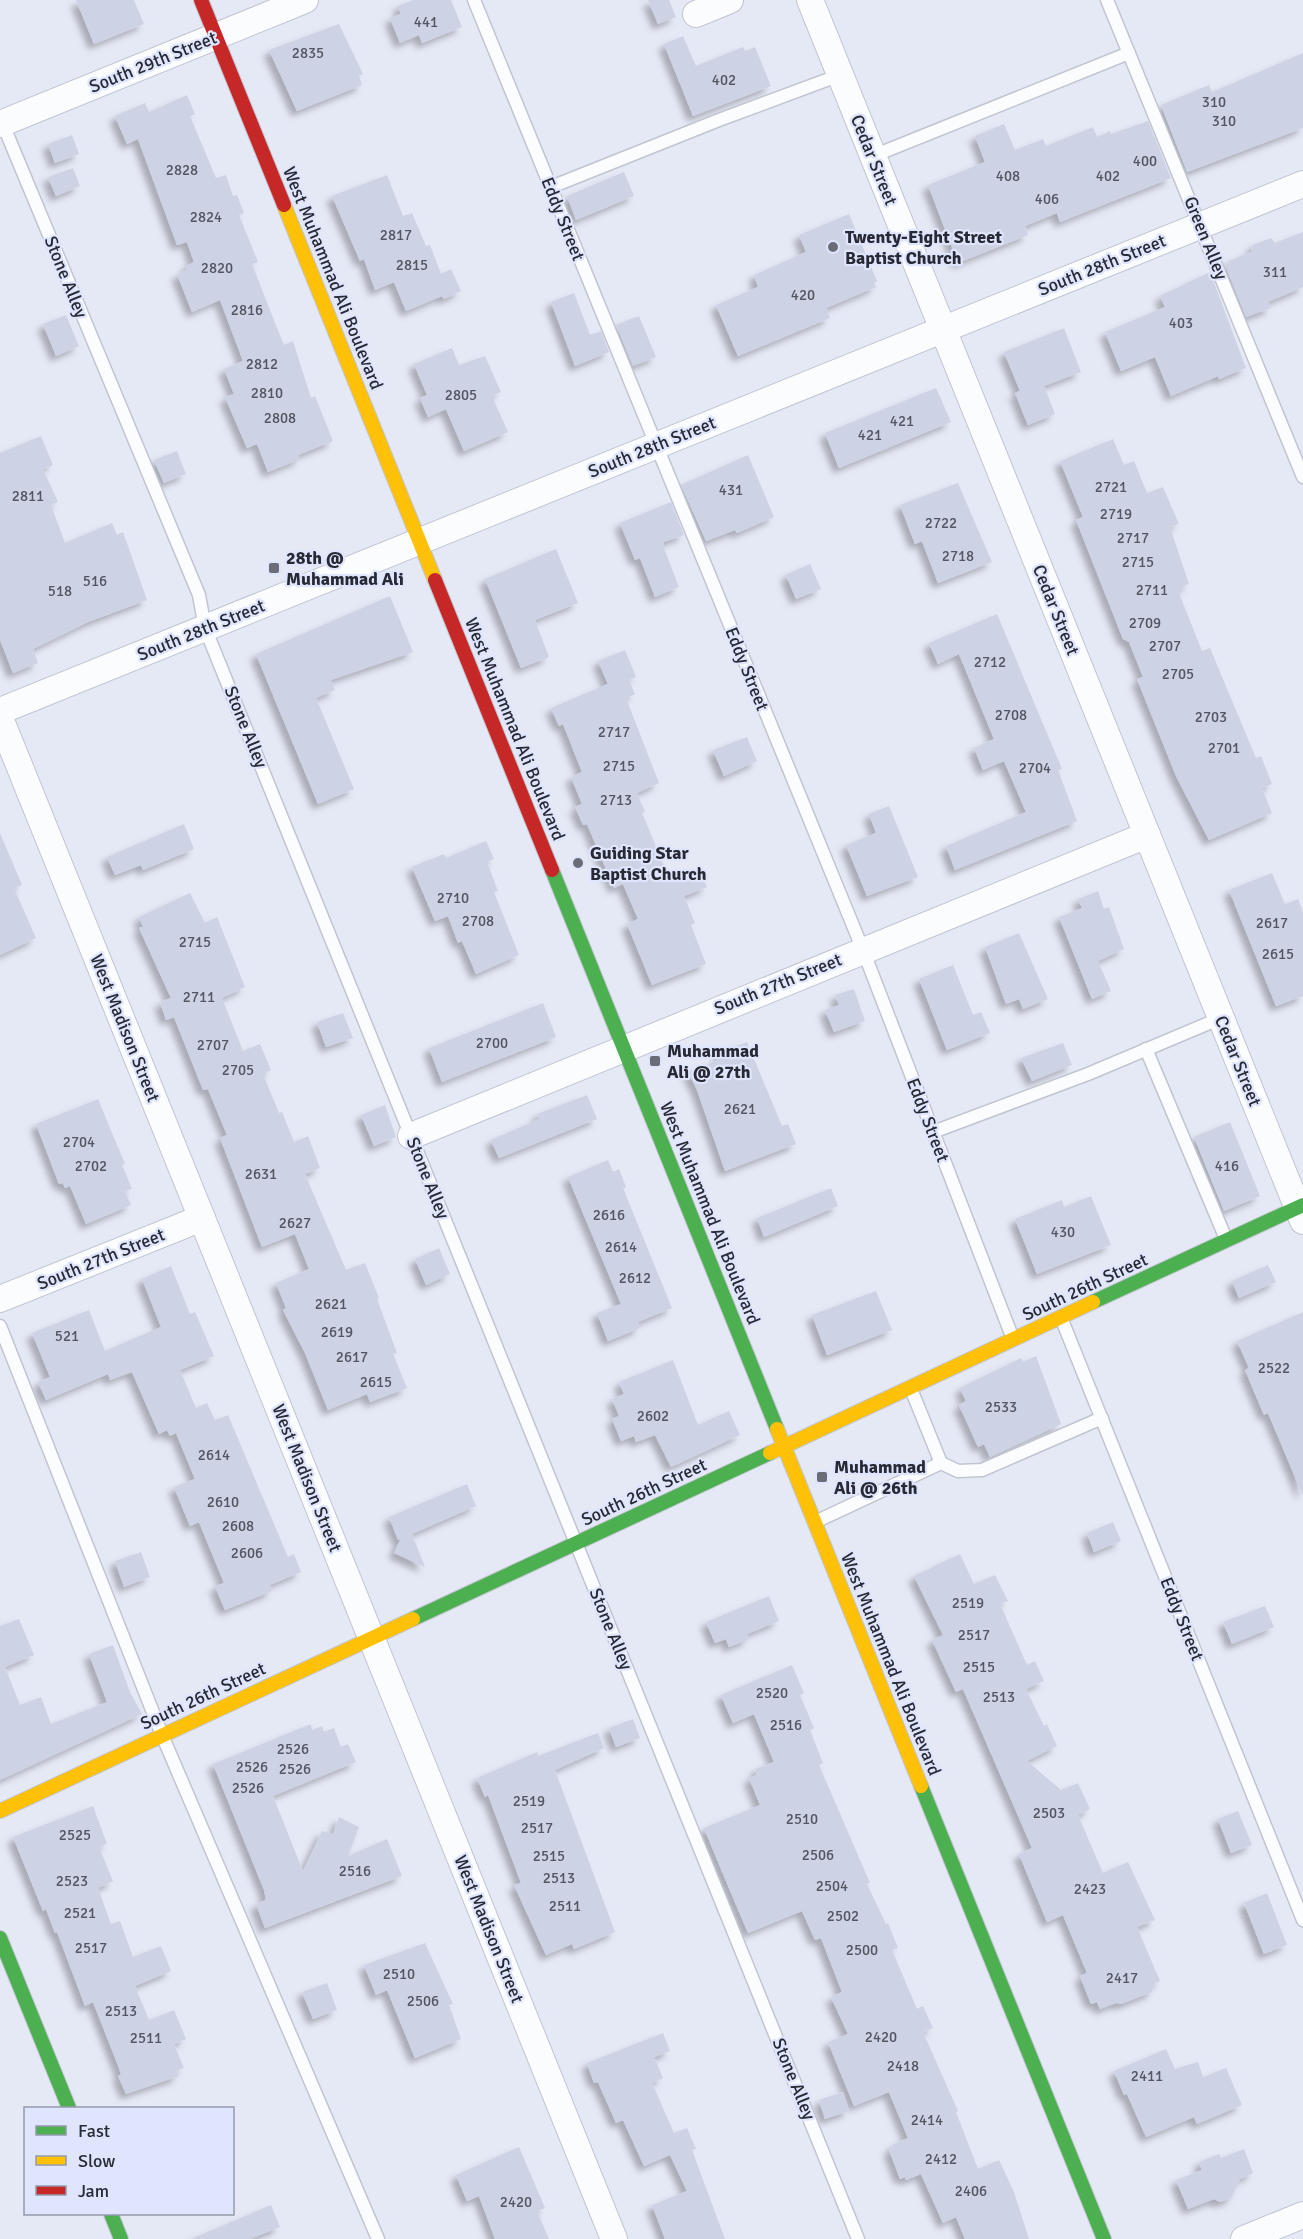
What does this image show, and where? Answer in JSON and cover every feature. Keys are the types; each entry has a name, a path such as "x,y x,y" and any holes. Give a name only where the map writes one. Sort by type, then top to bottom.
{"main road":[{"name":"West Muhammad Ali Boulevard","path":"201,0 779,1428 783,1446 1104,2239"},
{"name":"South 26th Street","path":"0,1811 1227,1241 1301,1211"},
{"path":"0,1938 68,2107"},
{"path":"111,2215 121,2239"}],"street":[{"name":"South 29th Street","path":"1,121 306,0"},
{"path":"696,14 730,0"},
{"name":"Cedar Street","path":"810,0 1301,1211"},
{"name":"South 28th Street","path":"0,711 1303,184"},
{"name":"West Madison Street","path":"0,718 615,2239"},
{"name":"South 27th Street","path":"411,1136 1147,835"},
{"name":"South 27th Street","path":"0,1299 202,1218"},
{"path":"1244,2239 1303,2215"}],"lane":[{"name":"Eddy Street","path":"474,0 863,950 1013,1340"},
{"name":"Green Alley","path":"1107,0 1303,477"},
{"path":"873,156 1129,53"},
{"path":"550,187 840,75"},
{"name":"Stone Alley","path":"1,121 199,595 205,628 858,2239"},
{"path":"933,1132 1221,1018"},
{"path":"1146,1049 1227,1241"},
{"name":"Eddy Street","path":"1062,1318 1303,1920"},
{"path":"0,1326 162,1735 378,2239"},
{"path":"911,1388 942,1463 958,1471 982,1470 1102,1418"},
{"path":"814,1523 942,1463"}],"building":[{"path":"76,0 134,0 144,24 94,44"},
{"path":"413,0 451,0 462,27 422,43 419,35 400,43 390,18 401,14 398,6"},
{"path":"648,0 669,0 676,17 658,24"},
{"path":"339,24 363,74 359,76 362,85 297,111 269,50"},
{"path":"683,36 696,66 743,47 745,51 755,47 771,86 693,116 664,44"},
{"path":"1303,53 1303,128 1187,172 1161,105 1209,85 1212,92"},
{"path":"187,95 195,114 190,116 216,178 226,175 233,196 237,195 244,213 239,215 258,262 252,264 284,345 293,341 311,398 315,396 333,441 298,455 300,459 268,472 257,444 247,448 225,397 234,394 224,369 243,361 220,300 192,312 177,274 187,270 186,266 194,262 187,242 177,245 138,139 127,144 115,116 145,103 149,112"},
{"path":"1148,121 1171,178 1060,222 1057,213 1025,226 1028,235 958,263 928,185 985,162 975,136 1004,124 1015,150 1043,139 1046,146 1093,127 1097,137 1110,131 1111,134"},
{"path":"72,135 79,154 55,163 48,144"},
{"path":"73,168 80,186 56,196 48,177"},
{"path":"624,172 634,196 576,220 567,196"},
{"path":"387,175 403,216 412,213 426,246 430,245 441,274 451,269 461,291 406,311 394,282 375,290 364,259 360,261 332,196"},
{"path":"849,214 877,281 874,283 876,287 826,308 830,318 738,356 716,305 758,287 754,275 806,252 799,235"},
{"path":"1303,232 1303,287 1268,302 1271,308 1246,317 1225,265 1251,252 1253,245 1271,238 1275,243"},
{"path":"1210,272 1246,368 1219,379 1218,376 1171,396 1155,357 1121,371 1105,332 1165,307 1160,296"},
{"path":"574,293 590,335 601,331 609,352 575,366 551,302"},
{"path":"66,315 79,346 56,356 43,324"},
{"path":"639,316 656,357 633,366 616,325"},
{"path":"1064,328 1081,372 1044,386 1055,414 1028,425 1015,393 1020,391 1004,352"},
{"path":"452,348 459,365 485,356 501,392 492,396 508,432 464,451 446,409 428,417 420,398 427,395 414,364"},
{"path":"936,388 951,422 839,468 825,433"},
{"path":"41,436 53,465 43,469 58,502 51,505 65,543 112,523 117,535 123,532 147,600 88,622 33,649 38,663 13,673 0,640 0,453"},
{"path":"1113,439 1124,465 1134,461 1147,493 1163,487 1179,524 1170,527 1189,584 1181,587 1183,592 1179,593 1202,651 1210,648 1256,758 1261,756 1272,784 1262,788 1272,813 1209,840 1176,776 1137,679 1143,677 1129,642 1123,639 1076,520 1083,517 1060,461"},
{"path":"177,451 186,474 164,483 154,460"},
{"path":"748,455 774,517 737,533 735,530 706,541 681,485"},
{"path":"958,483 992,562 938,583 922,541 915,544 900,505"},
{"path":"671,502 684,535 664,542 664,548 679,587 655,597 640,558 635,560 620,523"},
{"path":"556,549 578,603 535,620 549,657 521,668 485,579"},
{"path":"810,564 821,589 796,599 786,575"},
{"path":"390,596 413,652 331,680 335,690 316,698 354,789 318,804 256,654"},
{"path":"997,614 1062,769 1058,770 1077,821 955,870 946,846 1026,812 1004,761 983,770 974,748 994,739 959,654 938,664 929,643"},
{"path":"625,650 636,677 629,680 635,694 626,698 659,783 637,793 645,812 642,813 670,880 699,868 707,887 684,896 695,923 691,925 706,964 652,985 627,924 638,919 623,884 614,888 587,824 583,825 575,807 582,804 571,777 582,772 563,724 559,726 551,708 608,684 598,661"},
{"path":"747,737 757,761 724,776 713,750"},
{"path":"889,806 918,877 867,896 846,845 876,833 869,814"},
{"path":"184,824 194,849 143,870 141,865 115,875 107,857"},
{"path":"0,833 22,885 14,888 36,938 0,955"},
{"path":"486,841 494,859 487,862 498,891 494,892 519,955 476,974 462,941 458,943 448,916 435,921 412,867 444,854 446,858"},
{"path":"1272,873 1285,904 1298,899 1303,912 1303,996 1276,1006 1229,890"},
{"path":"1098,891 1104,909 1109,907 1124,949 1098,961 1111,991 1092,999 1059,917 1082,908 1078,899"},
{"path":"190,893 205,923 217,917 245,987 222,998 243,1051 260,1044 271,1070 263,1074 294,1142 308,1136 320,1168 305,1174 346,1270 365,1263 397,1353 393,1354 407,1388 370,1402 367,1394 328,1410 305,1353 283,1310 286,1308 276,1283 309,1269 295,1234 262,1247 220,1138 227,1135 208,1089 203,1090 174,1017 166,1020 160,1002 171,998 139,928 143,927 139,917"},
{"path":"1019,933 1048,999 1023,1009 1019,999 1006,1004 985,947"},
{"path":"953,965 973,1015 981,1012 990,1033 947,1050 919,979"},
{"path":"854,989 865,1021 834,1032 825,1010 839,1005 835,995"},
{"path":"543,1003 556,1037 442,1082 429,1048"},
{"path":"343,1013 353,1038 326,1047 317,1022"},
{"path":"747,1042 782,1126 788,1124 796,1144 725,1171 697,1090 688,1072 720,1059 718,1053"},
{"path":"1063,1043 1072,1065 1032,1081 1021,1058"},
{"path":"587,1095 597,1119 499,1158 491,1140 539,1119 537,1114"},
{"path":"98,1099 125,1164 122,1165 132,1189 125,1191 131,1205 86,1224 70,1186 65,1188 63,1183 59,1184 36,1124"},
{"path":"385,1105 396,1137 374,1146 361,1115"},
{"path":"1230,1122 1260,1196 1224,1211 1194,1137"},
{"path":"608,1160 613,1172 619,1169 626,1187 623,1188 672,1308 638,1322 640,1328 608,1341 597,1313 621,1304 568,1177"},
{"path":"831,1188 838,1206 764,1237 757,1218"},
{"path":"1091,1196 1111,1245 1037,1274 1015,1219 1062,1200 1064,1207"},
{"path":"439,1248 450,1274 426,1285 415,1259"},
{"path":"1268,1265 1276,1282 1239,1298 1232,1281"},
{"path":"171,1266 190,1314 195,1312 214,1356 180,1370 196,1408 207,1403 215,1420 228,1415 288,1557 294,1554 301,1572 270,1585 272,1591 225,1610 215,1586 224,1583 199,1522 190,1526 174,1487 195,1479 176,1433 170,1436 167,1430 159,1434 132,1372 110,1380 108,1374 46,1400 38,1382 50,1377 32,1333 89,1310 105,1351 161,1327 142,1279"},
{"path":"876,1291 892,1330 827,1355 812,1315"},
{"path":"1303,1312 1303,1496 1268,1413 1264,1415 1245,1370 1249,1368 1237,1341"},
{"path":"1036,1356 1061,1424 990,1457 984,1444 978,1447 959,1405 966,1401 960,1388 1021,1358 1023,1362"},
{"path":"673,1360 698,1425 729,1411 740,1435 671,1467 655,1435 636,1442 634,1436 621,1441 612,1419 619,1416 612,1399 624,1394 619,1382"},
{"path":"467,1484 476,1506 412,1534 425,1567 394,1553 401,1538 398,1540 389,1517"},
{"path":"1113,1522 1121,1541 1094,1552 1087,1533"},
{"path":"141,1552 150,1577 124,1587 115,1561"},
{"path":"960,1554 974,1584 995,1575 1008,1601 1000,1604 1027,1665 1035,1661 1044,1681 1026,1689 1044,1726 1047,1724 1057,1746 1027,1761 1061,1790 1078,1783 1090,1809 1078,1815 1103,1873 1128,1862 1155,1920 1137,1927 1160,1981 1154,1984 1152,1992 1100,2009 1097,2002 1091,2004 1080,1976 1087,1973 1063,1915 1047,1922 1019,1854 1032,1848 963,1689 956,1692 932,1640 943,1635 914,1576"},
{"path":"769,1596 779,1621 747,1634 749,1639 729,1647 726,1639 715,1643 706,1622"},
{"path":"1265,1606 1274,1627 1232,1644 1223,1622"},
{"path":"19,1619 34,1655 5,1667 20,1705 41,1697 51,1724 107,1702 89,1654 113,1645 130,1692 142,1714 0,1780 0,1626"},
{"path":"792,1665 804,1693 800,1695 814,1728 810,1730 823,1763 819,1765 870,1883 867,1884 886,1924 888,1923 898,1948 892,1950 917,2009 923,2006 933,2028 923,2032 958,2111 956,2112 978,2169 999,2160 1014,2192 1029,2239 965,2239 956,2217 943,2223 921,2174 906,2180 905,2177 900,2179 889,2150 893,2148 892,2145 908,2138 889,2092 854,2106 828,2042 848,2034 831,1997 842,1992 821,1938 815,1940 802,1911 748,1933 704,1828 760,1805 749,1778 757,1775 755,1769 774,1762 754,1714 733,1723 721,1695"},
{"path":"633,1719 640,1738 616,1747 609,1728"},
{"path":"311,1724 312,1730 322,1726 324,1732 334,1728 341,1747 348,1744 356,1762 273,1796 303,1871 322,1831 333,1834 339,1817 359,1827 348,1856 387,1839 402,1876 265,1928 256,1904 266,1900 264,1890 213,1764"},
{"path":"598,1733 604,1748 555,1770 615,1932 574,1949 572,1944 546,1955 514,1885 521,1883 488,1795 485,1797 477,1778 537,1752 538,1756"},
{"path":"93,1806 107,1844 99,1847 113,1881 98,1888 111,1924 120,1921 133,1957 161,1946 171,1971 135,1986 149,2020 174,2010 186,2039 174,2044 184,2068 176,2071 179,2076 126,2094 118,2076 121,2075 119,2068 93,2002 85,2006 57,1932 55,1933 46,1909 43,1911 13,1837"},
{"path":"1238,1811 1252,1845 1231,1853 1218,1819"},
{"path":"1267,1893 1287,1945 1264,1954 1244,1903"},
{"path":"425,1943 453,2004 449,2005 461,2039 415,2058 387,1990 376,1995 364,1965"},
{"path":"327,1983 337,2010 313,2019 302,1992"},
{"path":"663,2033 670,2051 654,2057 663,2078 652,2083 674,2133 687,2128 696,2149 692,2150 725,2239 665,2239 652,2205 687,2191 670,2155 644,2166 623,2120 616,2123 598,2082 594,2083 587,2063"},
{"path":"1166,2049 1175,2069 1198,2062 1203,2077 1226,2068 1242,2105 1197,2124 1194,2117 1146,2137 1114,2071"},
{"path":"843,2092 849,2111 825,2119 819,2100"},
{"path":"519,2147 545,2208 537,2211 549,2239 495,2239 479,2196 467,2201 456,2175"},
{"path":"1244,2149 1253,2173 1240,2179 1231,2198 1220,2202 1214,2199 1188,2209 1176,2180 1202,2170 1199,2162 1219,2154 1221,2158"},
{"path":"271,2205 280,2227 250,2239 191,2239"}],"traffic: fast":[{"path":"552,870 777,1429"},
{"path":"1093,1302 1303,1205"},
{"path":"413,1619 770,1453"},
{"path":"921,1786 1104,2239"},
{"path":"0,1938 69,2107"},
{"path":"111,2215 121,2239"}],"traffic: slow":[{"path":"284,205 435,580"},
{"path":"770,1453 1093,1302"},
{"path":"777,1429 921,1786"},
{"path":"0,1811 413,1619"}],"traffic: jam":[{"path":"201,0 284,205"},
{"path":"435,580 552,870"}],"place":[{"name":"Twenty-Eight Street Baptist Church","path":"833,247"},
{"name":"28th @ Muhammad Ali","path":"274,568"},
{"name":"Guiding Star Baptist Church","path":"578,863"},
{"name":"Muhammad Ali @ 27th","path":"655,1061"},
{"name":"Muhammad Ali @ 26th","path":"822,1477"}]}
